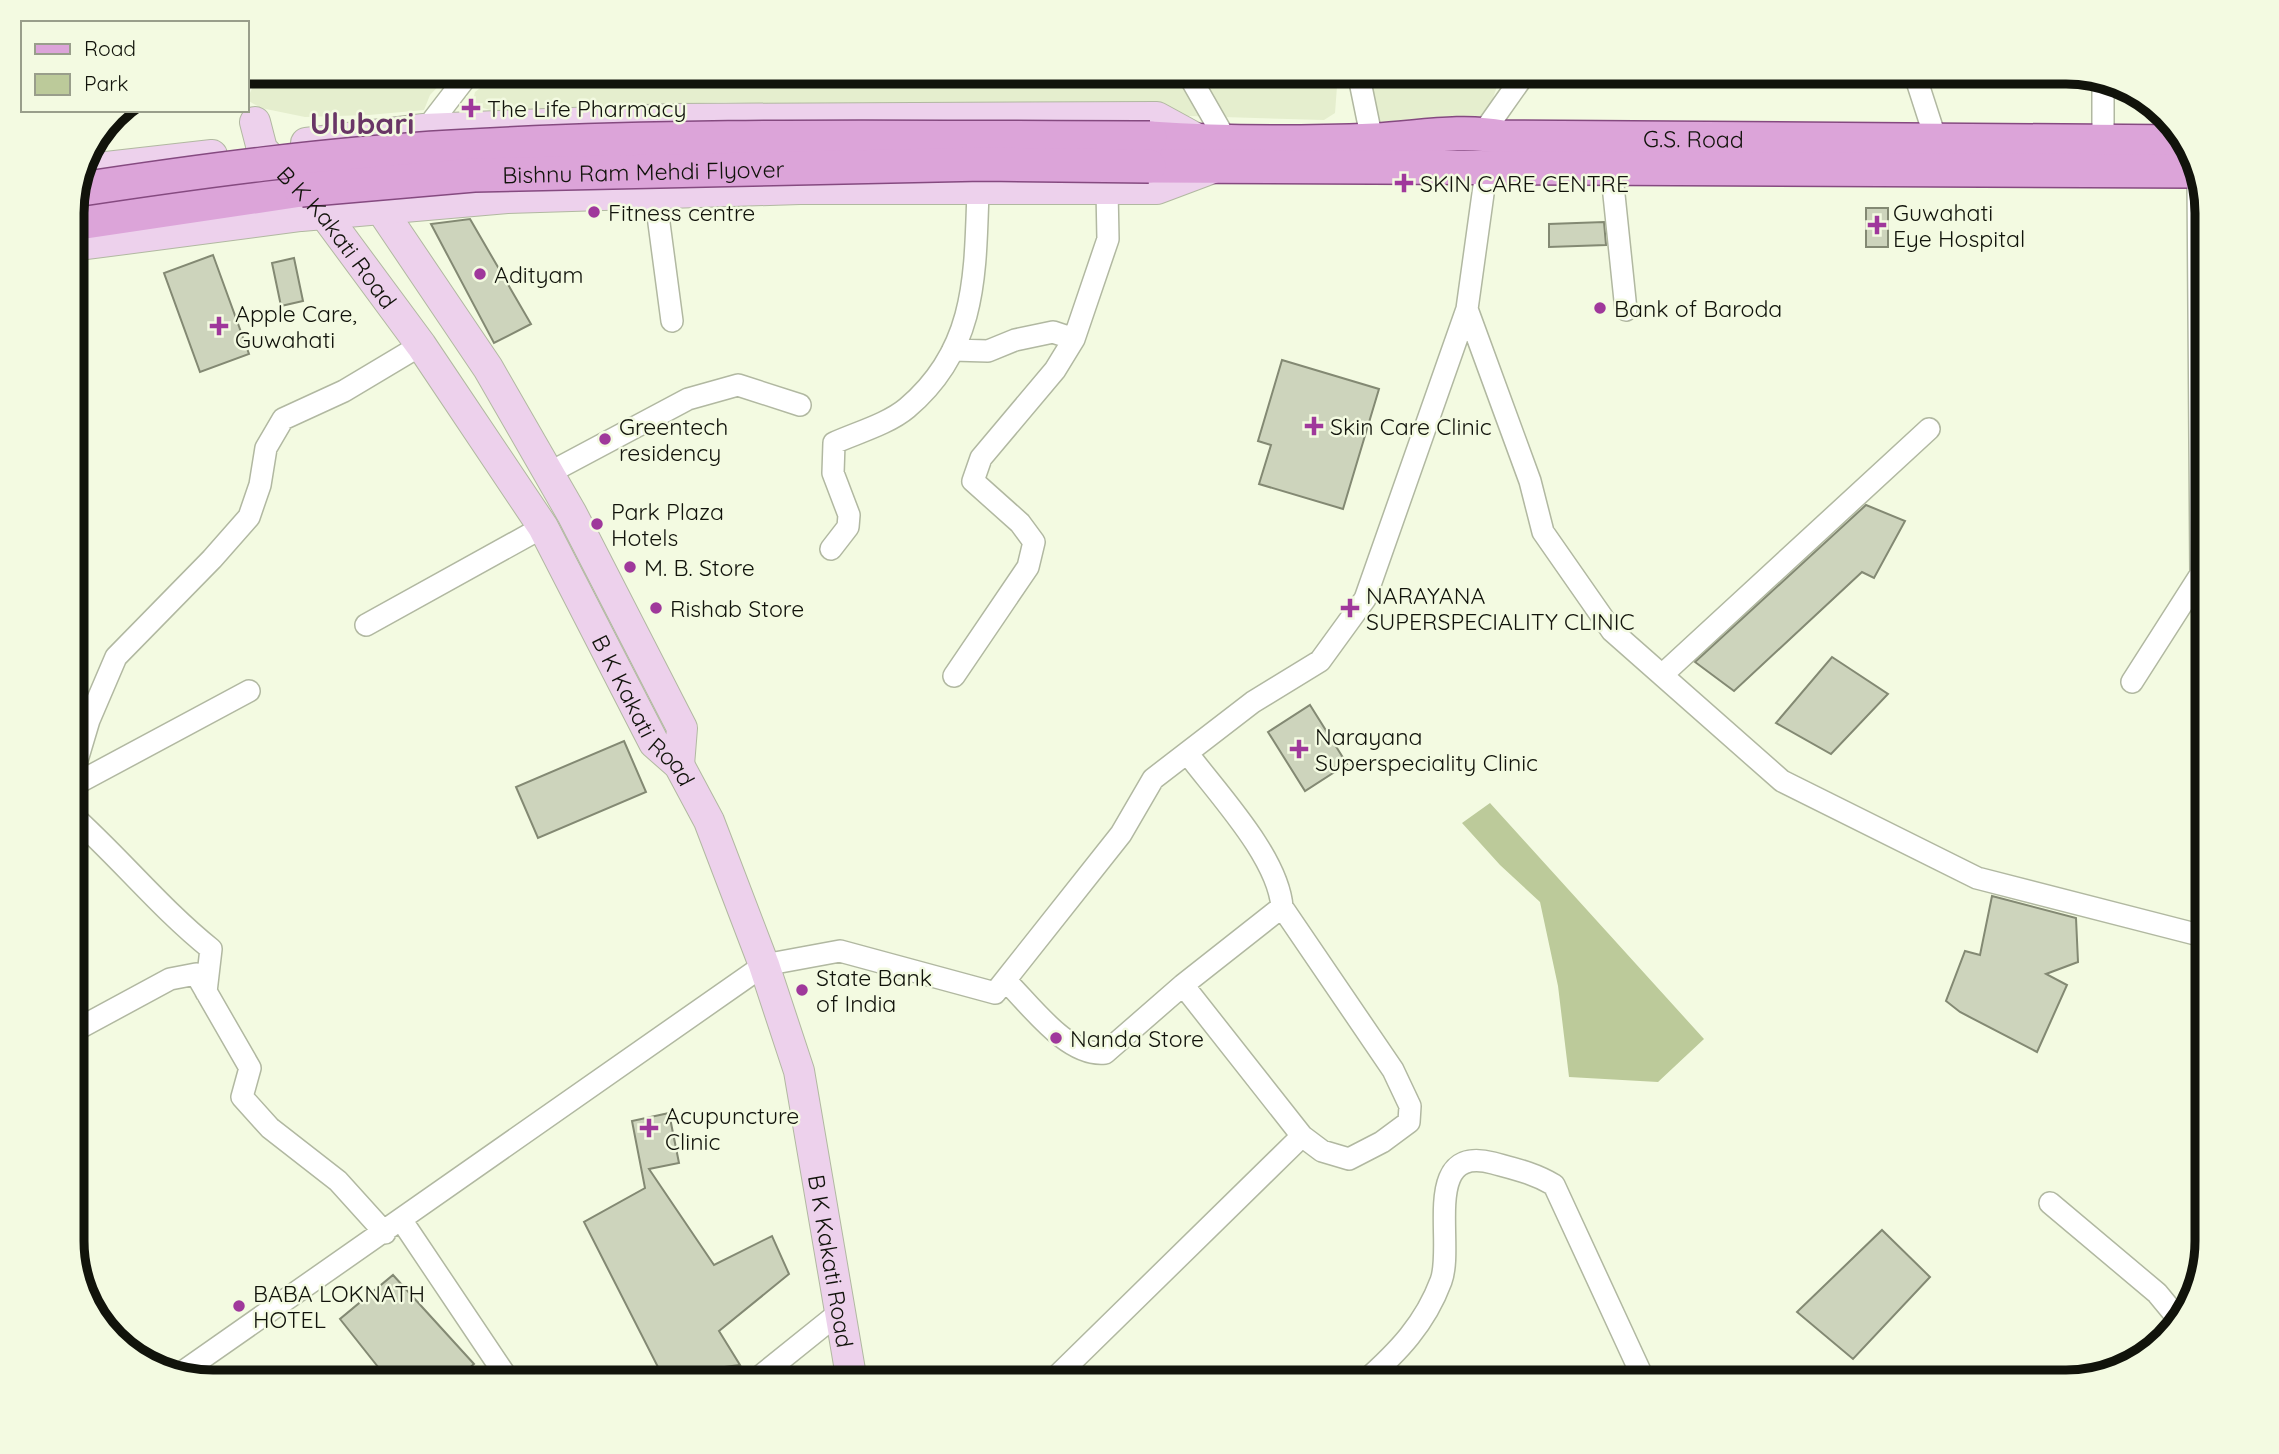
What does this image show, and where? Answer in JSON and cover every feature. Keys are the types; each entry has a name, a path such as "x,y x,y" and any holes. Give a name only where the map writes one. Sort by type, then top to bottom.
{"main road":[{"name":"G.S. Road","path":"1216,150 1485,149 1502,137 2173,142"},
{"name":"Bishnu Ram Mehdi Flyover","path":"86,188 243,166 464,146 678,140 1150,152"},
{"name":"G.S. Road","path":"1216,150 1372,140 1485,149 1611,166 2188,171"},
{"name":"Bishnu Ram Mehdi Flyover","path":"84,222 301,190 474,175 984,164 1216,150"}],"street":[{"path":"383,210 424,129 460,84"},
{"path":"1191,84 1216,150"},
{"path":"1360,84 1372,140"},
{"path":"189,1368 394,1227 764,965 840,951 995,993 1007,982 1121,834 1153,779 1253,702 1320,661 1365,599 1467,309 1485,149 1520,84"},
{"path":"1918,84 1936,140"},
{"path":"2103,90 2103,141"},
{"path":"93,167 252,127 313,143 424,129 679,119 1157,117 1216,150"},
{"path":"657,193 679,119"},
{"path":"627,120 657,193 671,321"},
{"name":"B K Kakati Road","path":"252,127 325,215 421,345 543,527 654,743 679,765 709,821 764,965 799,1071 850,1370"},
{"path":"313,143 358,179 383,210 488,368 549,473 682,728 679,765"},
{"path":"84,244 232,224 507,198 657,193 1157,189 1216,150"},
{"path":"1611,166 1626,310"},
{"path":"954,676 1028,567 1034,542 1020,523 973,481 981,458 1055,370 1074,339 1108,239 1107,190"},
{"path":"831,549 848,527 849,515 833,473 834,443 905,410 946,367 969,310 978,191"},
{"path":"1467,309 1530,481 1543,532 1612,631 1782,781 1977,878 2195,934"},
{"path":"953,350 988,351 1015,340 1054,332 1074,339"},
{"path":"84,737 116,657 212,559 249,517 260,485 266,448 283,419 344,391 421,345"},
{"path":"549,473 688,399 738,385 800,405"},
{"path":"1662,675 1929,429"},
{"path":"366,625 543,527"},
{"path":"2132,682 2195,590"},
{"path":"84,780 249,691"},
{"path":"1183,985 1301,1136 1322,1151 1349,1159 1382,1142 1409,1122 1410,1106 1386,1059 1282,907 1281,891 1268,861 1188,754"},
{"path":"84,826 117,855 182,925 211,949 206,992"},
{"path":"1007,982 1073,1048 1091,1054 1105,1053 1183,985 1282,907"},
{"path":"84,1026 170,979 196,974 250,1068 242,1097 270,1128 394,1227 501,1370"},
{"path":"1063,1370 1301,1136"},
{"path":"1377,1370 1399,1350 1425,1318 1443,1277 1446,1181 1461,1165 1477,1159 1536,1174 1554,1185 1639,1370"},
{"path":"2050,1203 2157,1293 2173,1313"},
{"path":"767,1370 840,1312"}],"shaded area":[{"path":"254,84 441,84 430,95 424,110 369,115 305,117 261,108 248,101"},
{"path":"485,84 1337,84 1335,113 1324,120 724,102 494,111 472,105 475,92"},
{"path":"1369,84 1498,84 1484,124 1378,125"}],"green space":[{"path":"1490,803 1704,1039 1658,1082 1569,1077 1558,986 1540,902 1500,865 1462,823"}],"building":[{"path":"1866,208 1888,208 1888,247 1866,247"},
{"name":"Adityam","path":"470,219 531,324 494,343 431,224"},
{"path":"1604,222 1606,245 1549,247 1549,224"},
{"path":"213,255 249,354 200,372 164,273"},
{"path":"294,258 303,301 281,306 272,263"},
{"path":"1282,360 1379,389 1343,509 1259,484 1271,445 1258,441"},
{"path":"1866,505 1905,521 1874,578 1862,572 1734,691 1695,662"},
{"path":"1832,657 1888,694 1831,754 1776,723"},
{"path":"1310,705 1347,764 1305,791 1268,732"},
{"path":"624,741 646,792 538,838 516,787"},
{"path":"1992,896 2076,918 2078,962 2046,974 2067,985 2037,1052 1960,1012 1946,1001 1965,951 1980,955"},
{"path":"669,1113 679,1163 649,1169 714,1265 772,1236 789,1274 719,1331 740,1365 701,1370 659,1370 584,1222 645,1188 632,1121"},
{"path":"1882,1230 1930,1277 1853,1359 1797,1312"},
{"path":"393,1275 474,1364 467,1370 380,1370 340,1319"}],"place":[{"name":"The Life Pharmacy","path":"471,108"},
{"name":"SKIN CARE CENTRE","path":"1404,183"},
{"name":"Fitness centre","path":"594,212"},
{"name":"Guwahati Eye Hospital","path":"1877,225"},
{"name":"Adityam","path":"480,274"},
{"name":"Bank of Baroda","path":"1600,308"},
{"name":"Apple Care, Guwahati","path":"219,326"},
{"name":"Skin Care Clinic","path":"1314,426"},
{"name":"Greentech residency","path":"605,439"},
{"name":"Park Plaza Hotels","path":"597,524"},
{"name":"M. B. Store","path":"630,567"},
{"name":"Rishab Store","path":"656,608"},
{"name":"NARAYANA SUPERSPECIALITY CLINIC","path":"1350,608"},
{"name":"Narayana Superspeciality Clinic","path":"1299,749"},
{"name":"State Bank of India","path":"802,990"},
{"name":"Nanda Store","path":"1056,1038"},
{"name":"Acupuncture Clinic","path":"649,1128"},
{"name":"BABA LOKNATH HOTEL","path":"239,1306"}],"district":[{"name":"Ulubari","path":"362,123"}]}
